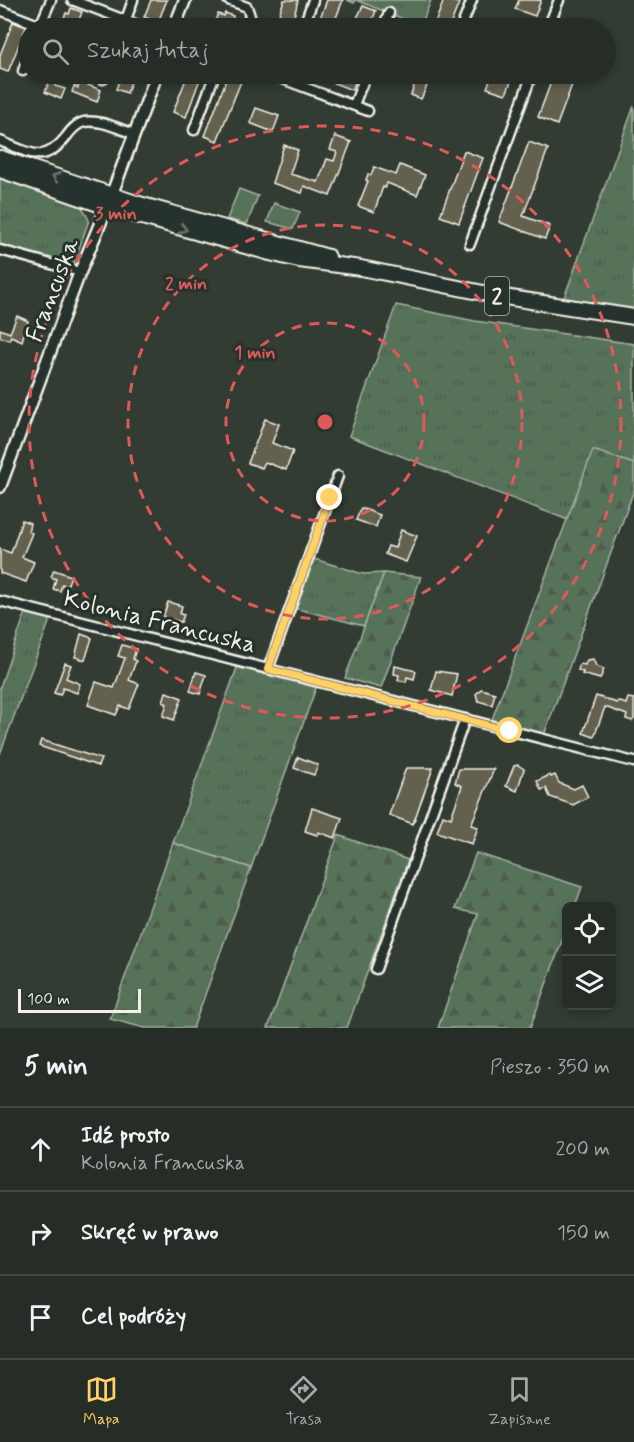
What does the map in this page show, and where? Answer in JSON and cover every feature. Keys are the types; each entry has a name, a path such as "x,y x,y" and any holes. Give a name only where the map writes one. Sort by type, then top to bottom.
{"highway":[{"name":"2","path":"0,158 109,201"},
{"name":"2","path":"0,170 109,201 314,252 361,268 475,292 634,317"}],"street":[{"path":"44,18 51,0"},
{"path":"72,0 109,18"},
{"path":"127,18 133,0"},
{"path":"178,18 185,0"},
{"path":"228,0 247,7 249,18"},
{"path":"307,18 313,0"},
{"path":"465,18 472,0"},
{"path":"552,18 559,0"},
{"path":"0,10 19,18"},
{"path":"387,18 389,13"},
{"name":"Francuska","path":"0,487 153,84"},
{"path":"194,130 211,84"},
{"path":"304,84 368,111"},
{"path":"354,105 362,84"},
{"path":"470,244 528,84"},
{"path":"0,141 38,155 52,152 70,131 84,122 103,124 134,135"},
{"path":"0,250 80,272"},
{"path":"268,669 338,476"},
{"name":"Kolonia Francuska","path":"0,601 629,761"},
{"path":"376,969 465,719"}],"green space":[{"path":"356,0 431,0 424,18 401,18"},
{"path":"634,106 634,309 564,298"},
{"path":"0,175 80,203 89,220 73,266 0,246"},
{"path":"239,189 258,196 247,224 227,219"},
{"path":"274,203 300,212 293,229 267,222"},
{"path":"396,305 475,321 634,344 634,464 593,451 568,520 349,436"},
{"path":"593,450 634,464 634,490 544,735 491,722"},
{"path":"311,558 363,574 384,573 364,626 294,608"},
{"path":"384,573 421,577 381,688 345,678"},
{"path":"26,611 51,617 0,754 0,687"},
{"path":"238,665 317,685 251,868 173,843"},
{"path":"338,835 408,860 347,1028 268,1028"},
{"path":"173,843 251,868 193,1028 145,1028 110,1019"},
{"path":"476,853 582,887 576,902 562,902 562,941 530,1028 438,1028 478,914 455,909"}],"building":[{"path":"151,0 167,0 160,18 144,17"},
{"path":"284,0 298,0 294,18 278,18"},
{"path":"327,0 343,0 336,18 320,18"},
{"path":"444,0 459,3 453,18 437,18"},
{"path":"519,0 541,0 535,16 515,9"},
{"path":"363,6 376,11 373,18 357,18"},
{"path":"71,8 82,12 80,18 64,18 66,13 69,14"},
{"path":"225,13 233,16 233,18 216,18 218,14 224,16"},
{"path":"13,22 18,24 18,47 8,72 0,69 0,55"},
{"path":"48,84 56,84 55,86 65,89 61,99 45,92"},
{"path":"79,84 85,84 101,90 97,102 72,92 74,86 78,88"},
{"path":"118,84 130,84 127,93 116,89"},
{"path":"184,84 198,84 186,117 173,112"},
{"path":"225,84 240,84 217,141 205,136"},
{"path":"337,84 354,84 352,90"},
{"path":"415,84 428,84 421,99 411,95"},
{"path":"488,84 510,84 506,94 487,88"},
{"path":"550,84 572,84 557,125 538,117"},
{"path":"256,108 279,116 273,132 250,123"},
{"path":"335,136 351,142 330,196 304,186 302,193 272,183 284,145 298,150 290,174 318,182 327,159 334,161 337,152 330,150"},
{"path":"529,142 548,149 523,216 550,226 545,239 499,222"},
{"path":"464,151 483,158 459,223 440,216"},
{"path":"400,165 425,175 417,195 387,183 385,188 383,187 374,212 358,206 368,181 366,180 368,174 371,175 374,167 396,175"},
{"path":"17,316 28,321 22,341 11,336 9,340 0,337 0,329 10,333"},
{"path":"265,419 279,424 272,443 293,451 286,470 265,462 262,468 248,463"},
{"path":"361,508 380,515 376,527 356,520"},
{"path":"22,520 30,523 28,532 32,533 22,557 34,562 26,582 0,573 0,549 11,553"},
{"path":"401,530 417,536 406,562 385,554 388,546 395,548"},
{"path":"54,570 71,576 67,586 62,584 60,591 53,589 56,579 51,577"},
{"path":"168,602 182,606 180,614 184,615 181,622 163,617"},
{"path":"81,634 92,638 85,660 75,657"},
{"path":"122,645 136,649 133,659 136,661 129,680 139,684 129,709 120,706 116,715 88,705 96,682 114,688 125,658 118,656"},
{"path":"593,659 596,666 604,669 600,679 582,674 583,672 578,670 580,664 585,665 587,660"},
{"path":"65,663 71,665 66,678 80,684 77,693 63,688 60,695 54,693"},
{"path":"395,666 416,671 414,679 407,677 406,682 398,680 399,675 394,674"},
{"path":"436,671 457,674 452,696 431,690"},
{"path":"196,672 206,675 200,694 190,691"},
{"path":"481,689 495,693 492,705 478,701 476,694"},
{"path":"166,692 182,698 174,720 163,716 167,704 163,702"},
{"path":"596,696 626,704 628,698 634,699 634,719 632,721 626,719 627,715 605,707 594,737 583,733"},
{"path":"41,740 101,759 98,766 39,746"},
{"path":"298,757 318,765 314,775 294,768"},
{"path":"518,765 524,769 517,791 506,786 514,766"},
{"path":"406,768 433,768 413,824 389,815"},
{"path":"459,769 494,769 471,825 478,827 472,844 437,832 443,815 451,818 462,786 455,783"},
{"path":"550,775 551,777 555,775 559,783 574,789 582,785 588,797 573,805 550,797 546,788 541,790 537,781"},
{"path":"312,808 342,818 335,838 318,832 317,835 305,831"}],"route":[{"path":"330,498 268,669 510,731"}]}
